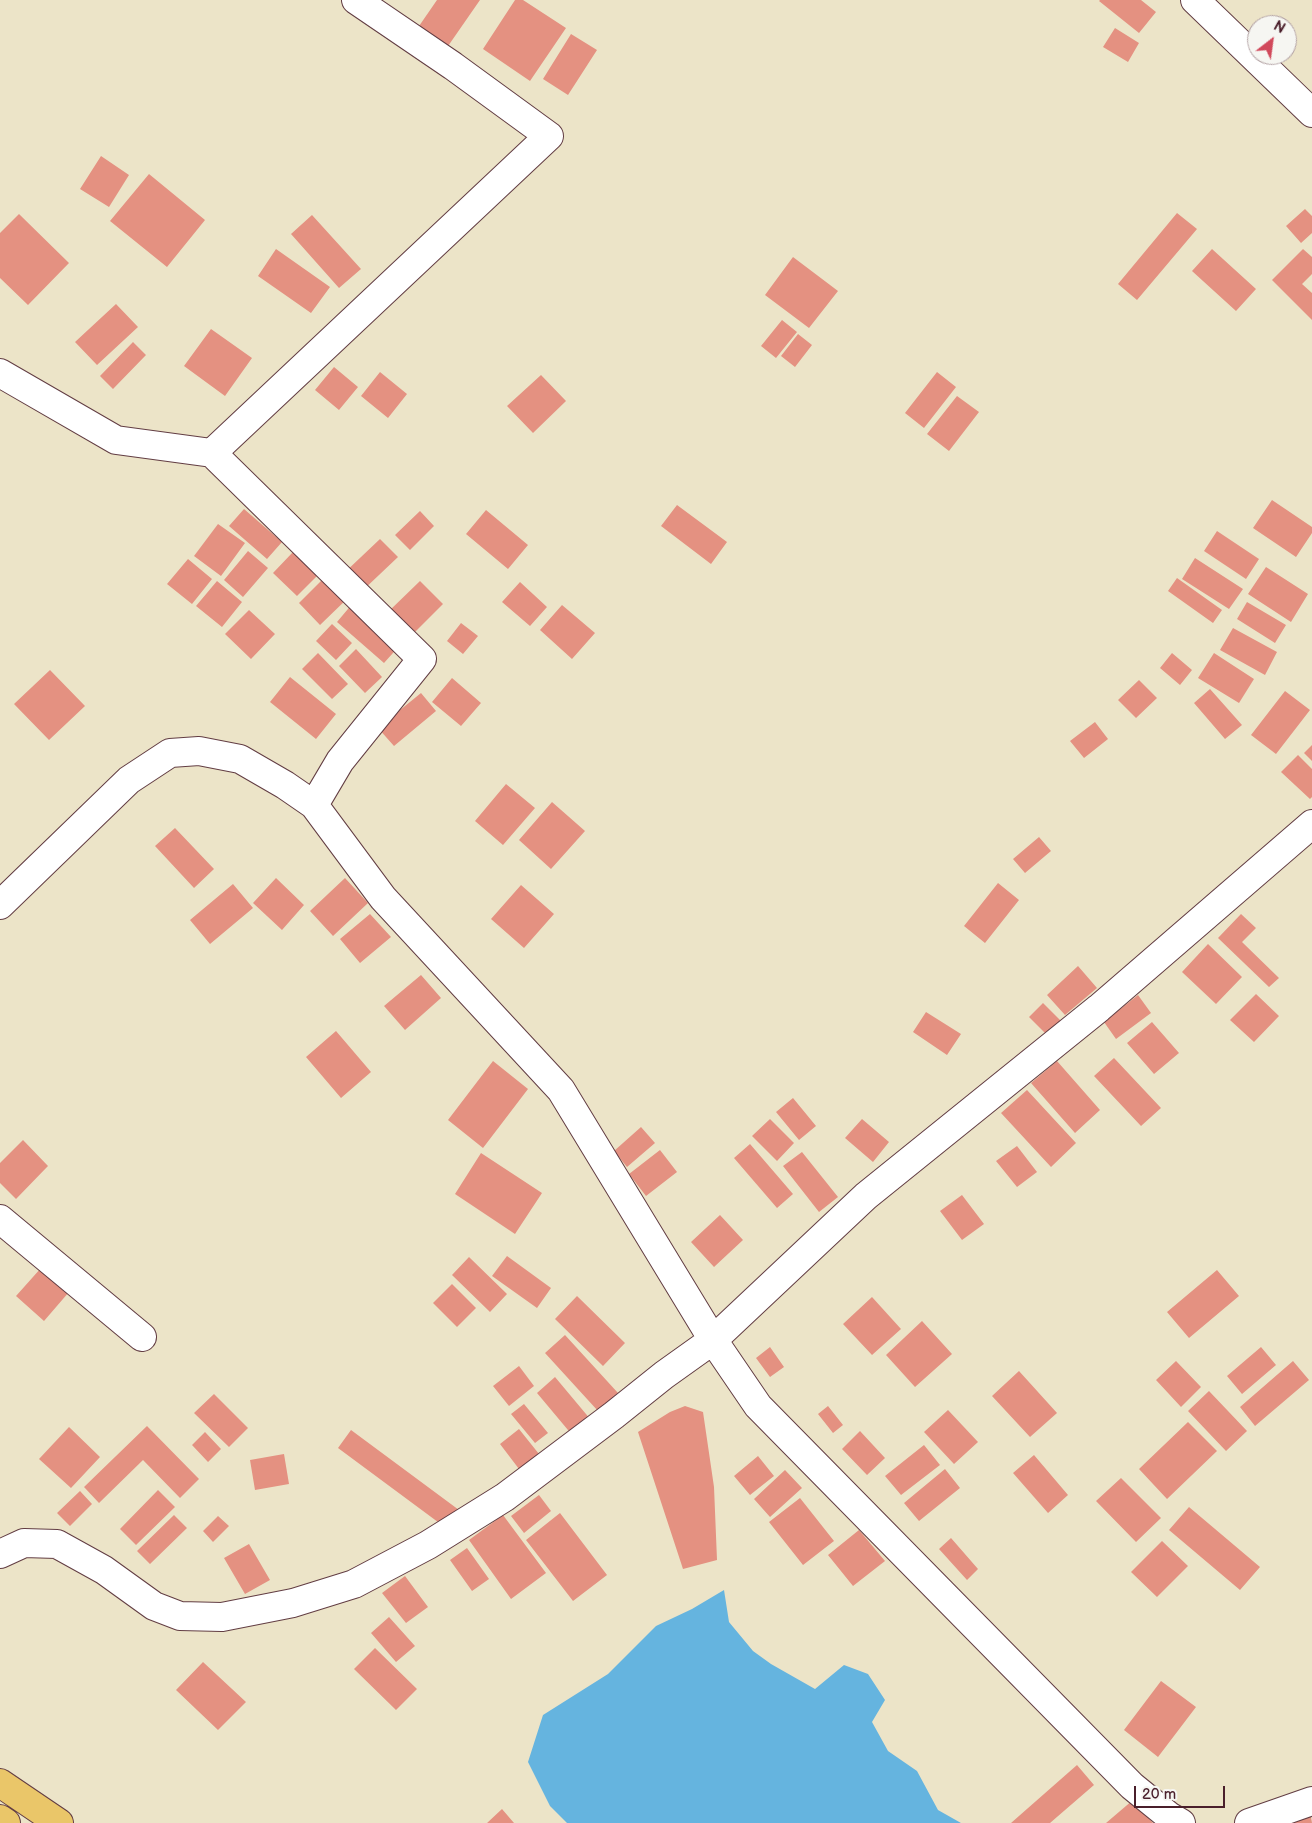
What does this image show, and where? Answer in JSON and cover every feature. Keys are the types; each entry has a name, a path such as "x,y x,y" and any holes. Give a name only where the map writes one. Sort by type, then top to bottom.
{"main road":[{"path":"0,1783 59,1823"},
{"path":"0,1819 6,1823"}],"street":[{"path":"212,453 549,136 453,66 356,0"},
{"path":"1195,0 1312,113"},
{"path":"0,373 116,440 212,453 422,659 340,761 314,805"},
{"path":"0,905 129,780 170,753 199,751 240,759 285,784 314,805 383,898 561,1090 713,1340 758,1406 1132,1786 1169,1816 1181,1823"},
{"path":"0,1554 24,1543 57,1544 104,1570 154,1606 180,1616 222,1617 293,1603 354,1584 428,1545 506,1496 664,1375 713,1340 866,1196 1099,1008 1312,824"},
{"path":"0,1219 142,1336"},
{"path":"1248,1823 1312,1801"}],"water":[{"path":"724,1590 729,1622 753,1651 771,1664 815,1689 844,1665 868,1674 885,1700 872,1722 888,1751 917,1771 938,1810 961,1823 567,1823 550,1806 528,1762 543,1715 608,1674 656,1626 692,1609"}],"building":[{"path":"437,0 480,0 446,49 417,29"},
{"path":"515,0 523,0 566,28 530,81 483,49"},
{"path":"1100,0 1141,0 1156,12 1139,33"},
{"path":"1115,28 1139,43 1128,62 1103,47"},
{"path":"571,34 597,50 568,95 543,79"},
{"path":"101,156 129,175 109,207 80,189"},
{"path":"149,174 205,220 167,267 110,221"},
{"path":"1305,209 1312,216 1312,233 1301,243 1286,226"},
{"path":"1177,213 1197,229 1137,300 1118,284"},
{"path":"19,214 69,263 28,305 0,278 0,233"},
{"path":"312,215 361,269 339,288 291,234"},
{"path":"276,249 330,287 311,313 258,276"},
{"path":"1212,249 1256,289 1236,311 1192,271"},
{"path":"1303,249 1312,257 1312,274 1302,284 1312,293 1312,320 1272,280"},
{"path":"793,257 838,291 809,328 765,295"},
{"path":"116,304 138,327 97,365 75,342"},
{"path":"782,320 797,332 776,358 761,346"},
{"path":"211,329 252,358 225,396 184,366"},
{"path":"798,334 812,345 795,367 781,356"},
{"path":"133,342 146,355 113,389 100,376"},
{"path":"334,367 358,387 339,410 315,390"},
{"path":"380,372 407,394 388,418 361,396"},
{"path":"937,372 956,387 924,428 905,413"},
{"path":"541,375 566,401 533,433 507,406"},
{"path":"957,396 979,412 949,451 927,434"},
{"path":"1272,500 1312,527 1312,533 1296,557 1253,528"},
{"path":"677,505 727,542 711,564 661,526"},
{"path":"244,509 282,542 267,559 229,526"},
{"path":"486,510 528,545 508,569 466,534"},
{"path":"420,511 434,526 410,550 395,535"},
{"path":"218,524 245,543 221,576 194,556"},
{"path":"1217,531 1259,559 1246,579 1204,551"},
{"path":"380,539 398,557 360,593 342,575"},
{"path":"248,551 268,568 243,597 224,580"},
{"path":"293,552 318,575 297,596 273,573"},
{"path":"1195,558 1243,589 1229,609 1182,579"},
{"path":"188,559 212,579 192,604 167,584"},
{"path":"1266,567 1308,594 1291,622 1248,594"},
{"path":"327,575 349,597 320,625 299,603"},
{"path":"1177,578 1222,610 1213,623 1168,591"},
{"path":"217,581 242,602 222,627 196,606"},
{"path":"420,581 443,604 411,636 387,613"},
{"path":"520,582 547,607 530,626 502,602"},
{"path":"1247,602 1286,625 1275,643 1237,619"},
{"path":"353,603 401,644 384,663 337,622"},
{"path":"562,605 595,633 572,659 540,630"},
{"path":"249,610 275,634 251,659 225,634"},
{"path":"461,623 478,636 463,654 447,641"},
{"path":"332,624 352,643 336,660 316,641"},
{"path":"1233,628 1277,652 1265,675 1220,650"},
{"path":"356,649 382,677 365,693 339,666"},
{"path":"318,653 348,684 332,699 302,669"},
{"path":"1172,653 1192,670 1180,685 1160,668"},
{"path":"1214,653 1254,679 1239,703 1198,678"},
{"path":"50,670 85,706 49,740 14,704"},
{"path":"290,677 336,714 316,739 270,702"},
{"path":"452,678 481,703 461,726 432,702"},
{"path":"1139,680 1157,698 1136,718 1118,700"},
{"path":"1210,689 1242,725 1225,739 1194,703"},
{"path":"1285,691 1310,710 1276,754 1251,735"},
{"path":"421,693 436,711 394,746 378,728"},
{"path":"1095,722 1108,739 1084,758 1070,741"},
{"path":"1312,745 1312,761 1304,753"},
{"path":"1298,755 1312,769 1312,797 1310,799 1281,772"},
{"path":"506,784 535,808 503,845 475,821"},
{"path":"552,802 585,831 551,869 519,840"},
{"path":"175,828 214,869 194,888 155,846"},
{"path":"1039,837 1051,851 1025,873 1013,859"},
{"path":"276,878 304,905 282,930 253,903"},
{"path":"345,878 368,903 333,936 310,911"},
{"path":"998,883 1019,900 985,943 964,926"},
{"path":"233,884 253,908 210,944 190,920"},
{"path":"521,885 554,914 524,948 491,919"},
{"path":"370,914 391,937 360,963 340,939"},
{"path":"1241,914 1256,928 1242,942 1279,978 1269,987 1218,938"},
{"path":"1208,944 1242,977 1216,1004 1182,972"},
{"path":"1078,966 1097,988 1065,1015 1047,995"},
{"path":"421,975 441,998 405,1030 384,1006"},
{"path":"1256,994 1279,1016 1254,1042 1230,1020"},
{"path":"1138,995 1151,1013 1116,1039 1104,1022"},
{"path":"1043,1003 1061,1021 1047,1035 1029,1017"},
{"path":"926,1012 961,1034 947,1055 913,1032"},
{"path":"1152,1022 1179,1053 1154,1074 1127,1043"},
{"path":"336,1031 371,1072 341,1098 306,1057"},
{"path":"1114,1058 1161,1108 1141,1126 1094,1076"},
{"path":"493,1061 528,1089 483,1148 448,1120"},
{"path":"1057,1061 1100,1110 1075,1133 1031,1083"},
{"path":"1027,1090 1076,1143 1051,1167 1001,1113"},
{"path":"793,1098 816,1126 799,1140 776,1112"},
{"path":"770,1119 794,1143 777,1161 752,1136"},
{"path":"862,1119 889,1142 873,1162 845,1138"},
{"path":"641,1127 655,1143 627,1167 614,1151"},
{"path":"23,1140 48,1166 16,1199 0,1183 0,1163"},
{"path":"750,1144 793,1194 777,1208 734,1158"},
{"path":"1017,1146 1037,1172 1017,1187 996,1161"},
{"path":"660,1150 677,1172 646,1196 629,1174"},
{"path":"802,1152 838,1197 819,1212 783,1166"},
{"path":"481,1153 542,1193 515,1234 455,1194"},
{"path":"962,1195 984,1224 962,1240 940,1211"},
{"path":"720,1215 743,1240 714,1267 691,1242"},
{"path":"507,1256 551,1288 537,1308 492,1276"},
{"path":"469,1257 507,1294 490,1312 452,1275"},
{"path":"41,1268 69,1292 44,1321 16,1296"},
{"path":"1217,1270 1239,1296 1189,1338 1167,1312"},
{"path":"452,1284 476,1308 457,1327 433,1303"},
{"path":"577,1296 625,1343 603,1366 555,1319"},
{"path":"872,1297 901,1329 872,1355 843,1324"},
{"path":"922,1321 952,1354 915,1387 886,1355"},
{"path":"565,1335 618,1393 598,1411 545,1353"},
{"path":"770,1347 784,1367 770,1377 756,1358"},
{"path":"1261,1347 1276,1365 1242,1394 1227,1376"},
{"path":"1176,1361 1201,1387 1181,1407 1156,1380"},
{"path":"1293,1361 1309,1380 1255,1426 1240,1407"},
{"path":"519,1366 534,1386 509,1406 493,1386"},
{"path":"1019,1371 1057,1413 1030,1437 992,1396"},
{"path":"555,1377 591,1420 573,1436 537,1393"},
{"path":"1209,1391 1247,1431 1226,1451 1188,1411"},
{"path":"214,1394 248,1428 229,1447 194,1413"},
{"path":"524,1404 548,1433 535,1443 511,1414"},
{"path":"685,1406 703,1412 714,1487 717,1560 683,1569 638,1432 670,1412"},
{"path":"828,1406 843,1425 833,1433 818,1414"},
{"path":"948,1410 978,1442 954,1464 924,1432"},
{"path":"1188,1422 1217,1451 1167,1499 1139,1469"},
{"path":"147,1426 199,1479 180,1498 143,1460 99,1503 84,1487"},
{"path":"69,1427 100,1457 71,1488 39,1459"},
{"path":"519,1429 539,1454 519,1469 500,1444"},
{"path":"351,1430 459,1510 446,1528 338,1448"},
{"path":"860,1431 885,1458 867,1475 842,1449"},
{"path":"205,1432 221,1449 208,1462 192,1445"},
{"path":"924,1445 940,1465 901,1495 885,1476"},
{"path":"284,1454 289,1484 255,1490 250,1460"},
{"path":"1034,1455 1068,1495 1048,1513 1013,1473"},
{"path":"758,1456 774,1476 750,1495 734,1476"},
{"path":"945,1469 960,1488 919,1521 904,1503"},
{"path":"785,1470 802,1488 770,1517 754,1499"},
{"path":"1121,1478 1161,1518 1136,1542 1096,1501"},
{"path":"158,1490 175,1507 136,1545 120,1529"},
{"path":"80,1491 92,1504 70,1526 57,1513"},
{"path":"539,1495 551,1511 524,1533 511,1516"},
{"path":"800,1498 834,1541 803,1565 769,1522"},
{"path":"1189,1507 1260,1567 1240,1590 1169,1530"},
{"path":"560,1513 607,1575 573,1601 526,1540"},
{"path":"174,1515 187,1528 150,1564 137,1551"},
{"path":"503,1515 546,1573 511,1599 469,1540"},
{"path":"218,1516 229,1526 213,1542 203,1531"},
{"path":"859,1530 885,1561 853,1586 828,1555"},
{"path":"951,1538 978,1569 967,1580 939,1549"},
{"path":"1162,1541 1188,1566 1157,1597 1131,1572"},
{"path":"249,1544 270,1580 245,1594 224,1558"},
{"path":"467,1548 489,1579 472,1591 450,1560"},
{"path":"405,1576 428,1607 406,1623 382,1593"},
{"path":"389,1617 415,1646 396,1662 371,1633"},
{"path":"375,1648 417,1689 396,1710 354,1669"},
{"path":"203,1662 246,1702 218,1730 176,1690"},
{"path":"1161,1681 1196,1707 1158,1757 1124,1730"},
{"path":"1077,1765 1094,1785 1050,1823 1011,1823"},
{"path":"1133,1800 1153,1823 1106,1823"},
{"path":"502,1809 514,1823 487,1823"},
{"path":"1310,1812 1312,1823 1287,1823"}]}
